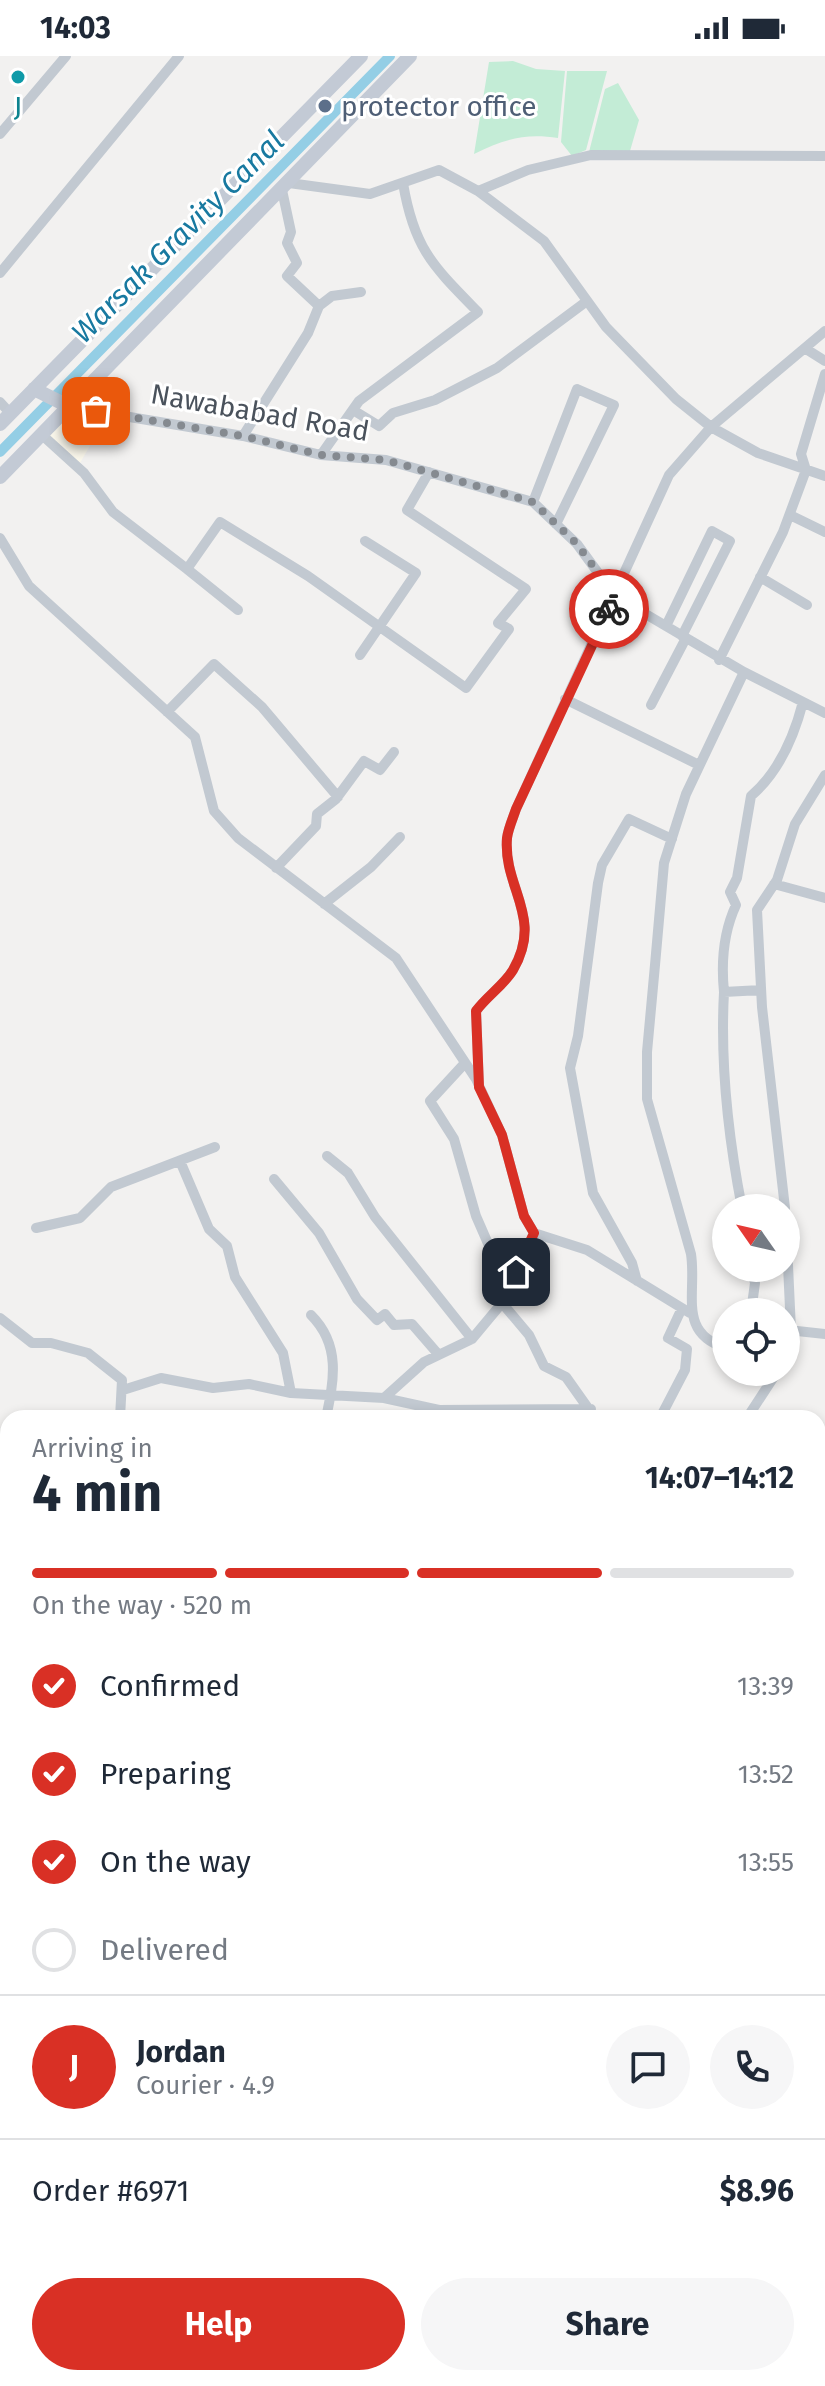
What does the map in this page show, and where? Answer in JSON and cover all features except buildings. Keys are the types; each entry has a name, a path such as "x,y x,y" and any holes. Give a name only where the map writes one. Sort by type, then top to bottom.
{"main road":[{"path":"3,413 40,392 361,56"},
{"path":"0,477 66,405 286,186 410,56"},
{"path":"40,392 66,405"}],"street":[{"path":"0,134 66,56"},
{"path":"0,273 179,56"},
{"path":"478,191 528,170 591,155 825,156"},
{"path":"319,306 287,276 297,263 287,243 291,232 286,186 370,194 439,170 478,191 544,241 606,327 711,427 758,453 825,476"},
{"path":"321,455 359,401 478,312 436,268 418,243 409,221 403,183"},
{"path":"243,436 308,333 319,306 332,296 361,292"},
{"path":"353,410 379,426 393,413 435,400 497,368 587,301"},
{"path":"479,1087 476,1011 512,972 524,945 526,914 512,879 507,838 516,809 565,699 669,475 711,427 825,331"},
{"path":"806,349 825,361"},
{"path":"719,660 790,515 806,470 801,454 825,374"},
{"path":"533,502 577,389 614,405 556,524"},
{"name":"Nawababad Road","path":"66,405 243,436 321,455 386,460 533,502 577,544 615,596 744,672"},
{"path":"41,434 84,473 113,512 238,610"},
{"path":"187,569 220,522 308,576 466,688 509,629 498,623 526,589 407,510 429,472"},
{"path":"790,515 825,532"},
{"path":"651,705 730,541 712,531 666,626"},
{"path":"0,538 29,586 195,737 214,811 238,838 396,958 479,1087 502,1135 524,1216 534,1233 587,1250 686,1311 700,1333 712,1340"},
{"path":"360,655 416,573 365,541"},
{"path":"760,577 807,605"},
{"path":"167,712 214,664 262,707 338,797"},
{"path":"664,1410 685,1370 687,1349 668,1338 686,1311 695,1280 691,1254 647,1099 653,979 664,863 699,765 744,672 825,713"},
{"path":"565,699 699,765"},
{"path":"740,1194 725,1098 721,1043 726,927 736,905 730,892 737,878 751,796 764,785 794,737 803,702"},
{"path":"276,868 316,826 317,814 338,797 364,761 380,770 394,752"},
{"path":"783,1194 761,990 757,910 774,884 795,824 825,775"},
{"path":"637,1281 632,1263 593,1193 570,1068 578,1036 602,865 629,819 672,839"},
{"path":"324,904 371,867 400,837"},
{"path":"774,884 825,898"},
{"path":"724,992 761,990"},
{"path":"465,1063 430,1101 454,1139 476,1216 493,1255 516,1272"},
{"path":"36,1228 80,1218 111,1187 215,1147"},
{"path":"327,1156 348,1173 375,1217 472,1339"},
{"path":"180,1161 209,1229 227,1246 235,1277 283,1353 291,1393"},
{"path":"274,1179 319,1233 357,1299 377,1320 385,1314 394,1325 412,1324 438,1354"},
{"path":"384,1398 424,1362 472,1339 502,1303 534,1233"},
{"path":"502,1303 529,1335 544,1366 566,1377 590,1410"},
{"path":"311,1315 325,1330 335,1363 328,1410"},
{"path":"0,1318 32,1343 51,1343 88,1353 122,1380 122,1410"},
{"path":"800,1331 825,1334"},
{"path":"123,1390 161,1378 213,1388 249,1384 291,1393 384,1398 439,1410"},
{"path":"752,1410 768,1386"}],"shaded area":[{"path":"70,410 105,420 80,463 44,434"}],"green space":[{"path":"513,61 536,69 565,71 558,138 515,138 474,154 489,62"},
{"path":"567,71 607,71 586,150 572,156 561,142"},
{"path":"618,83 639,120 630,151 589,152 605,89"}],"waterway":[{"name":"Warsak Gravity Canal","path":"0,452 390,56"}],"way so far":[{"path":"96,411 243,436 321,455 386,460 533,502 577,544 615,596 609,609"}],"place":[{"name":"J","path":"18,77"},
{"name":"protector office","path":"325,106"}],"route":[{"path":"516,1272 534,1233 524,1216 514,1170 502,1135 479,1087 476,1011 512,972 524,945 526,914 512,879 507,838 516,809 609,609"}]}
